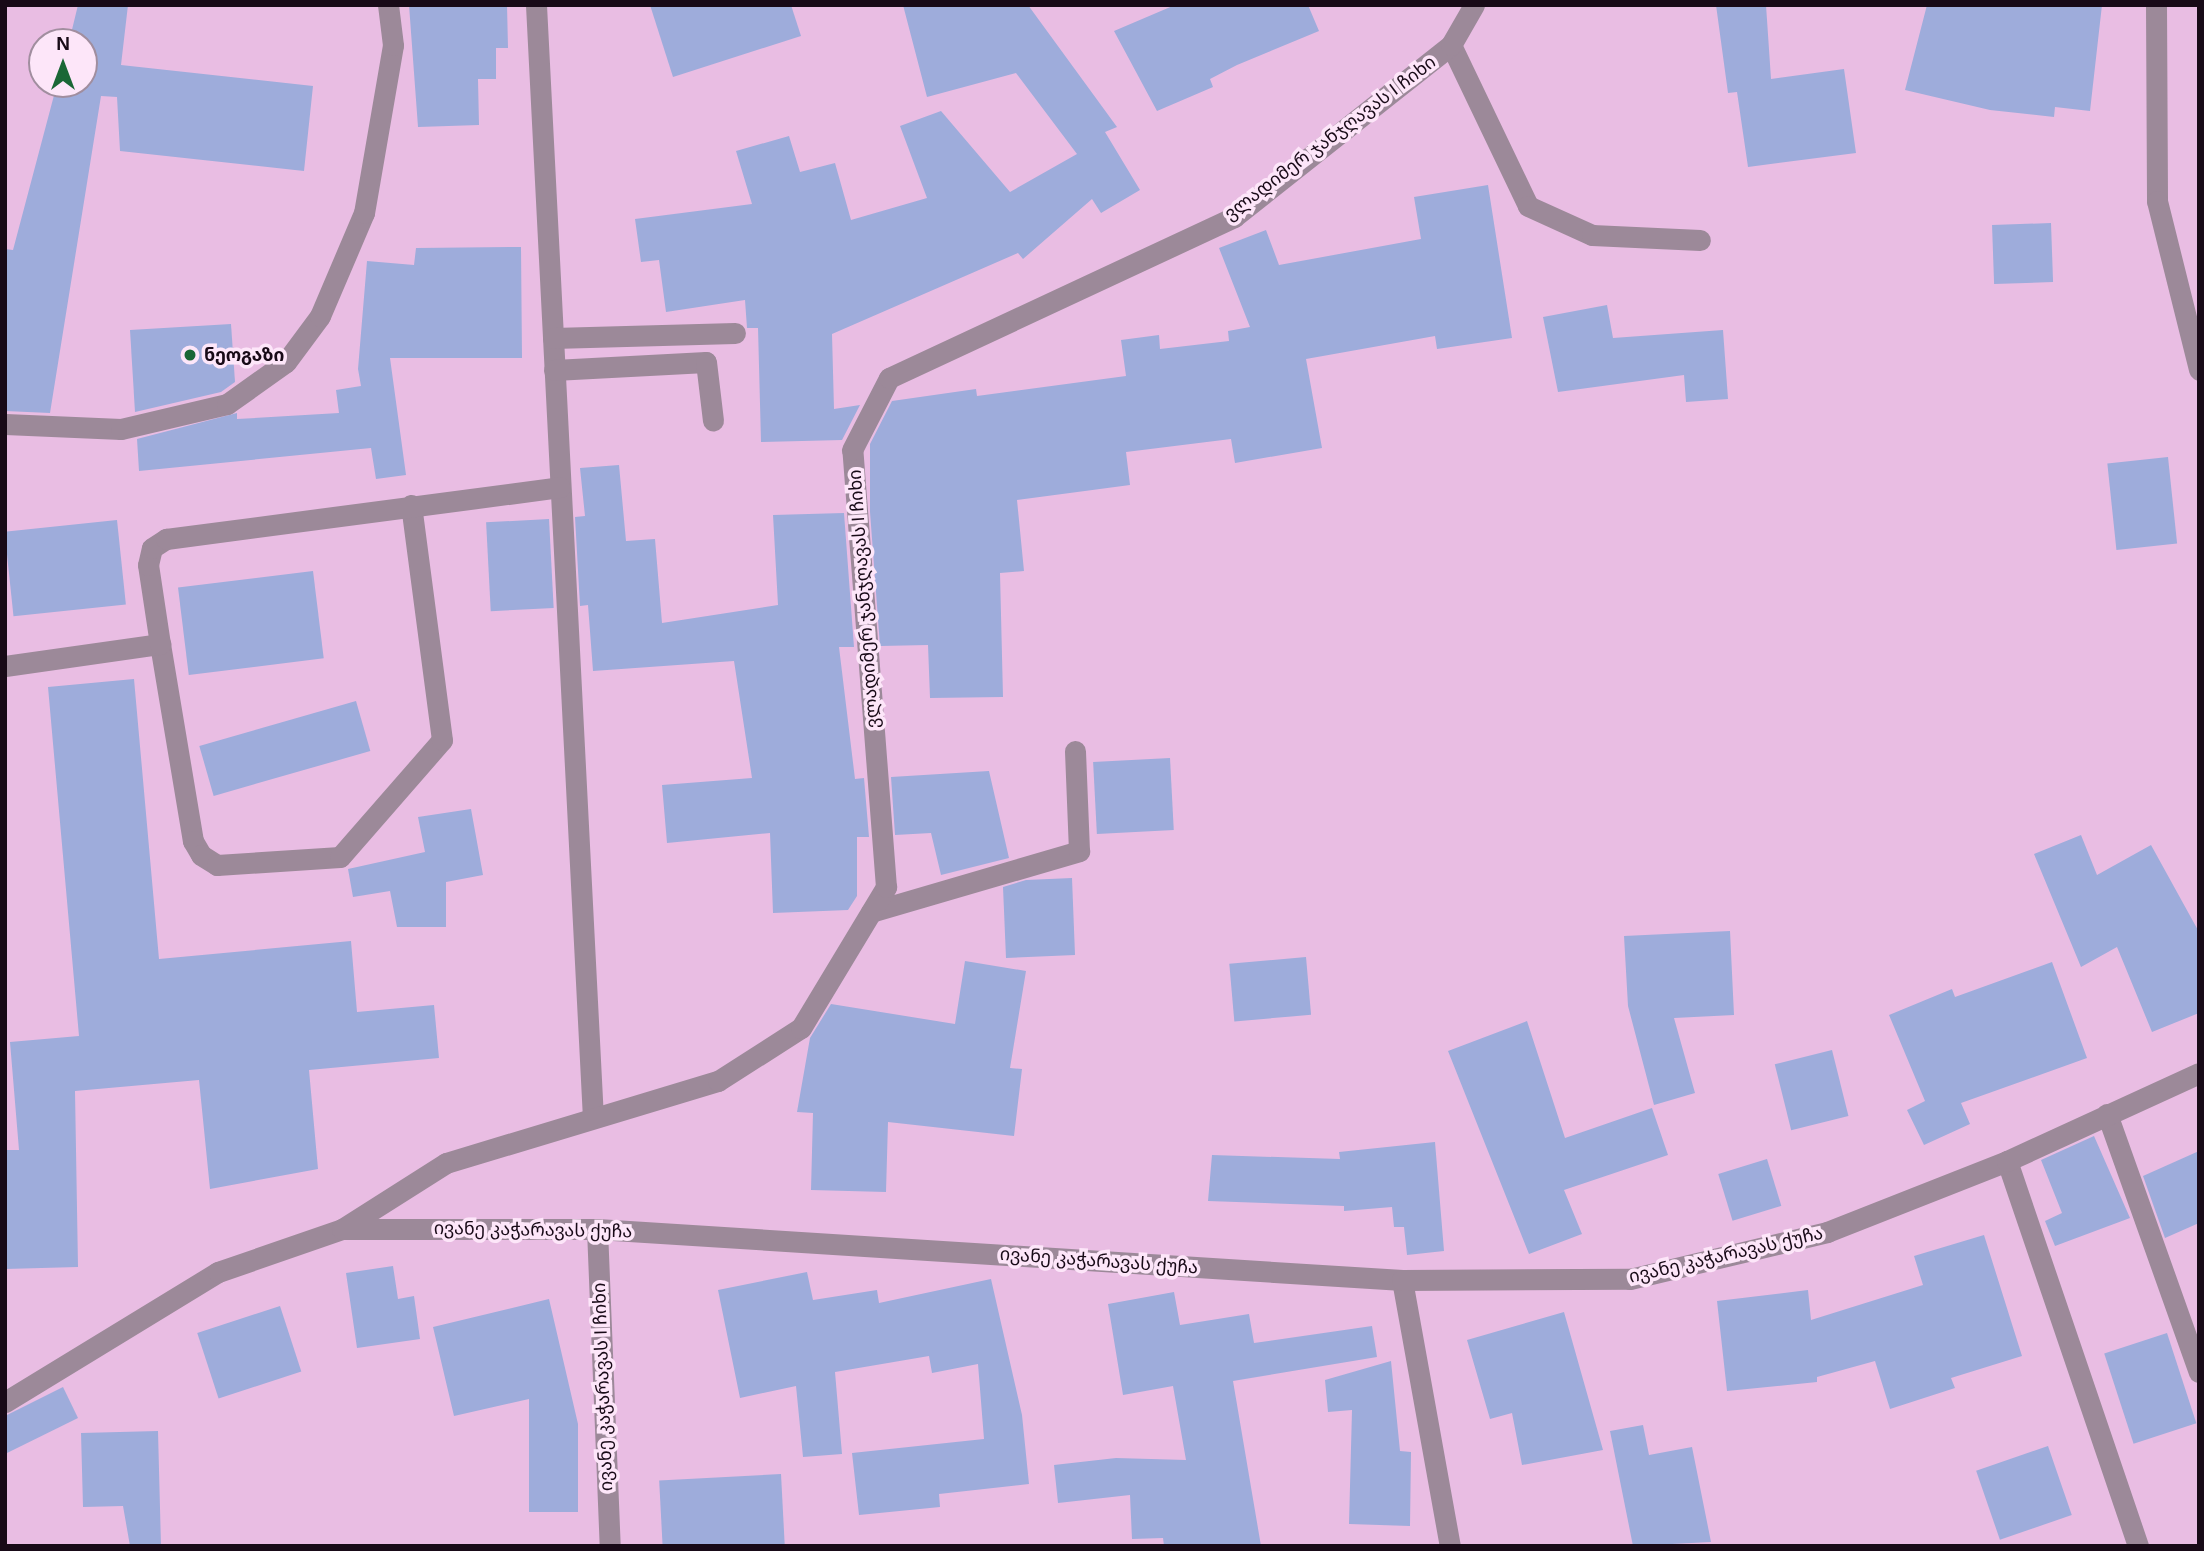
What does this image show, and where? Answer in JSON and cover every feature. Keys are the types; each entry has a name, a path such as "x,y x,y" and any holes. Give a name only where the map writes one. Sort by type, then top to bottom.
{"street":[{"path":"5,424 121,429 227,404 286,362 320,316 364,213 393,45 388,5"},
{"path":"536,5 593,1118"},
{"name":"ვლადიმერ ჯანჯღავას I ჩიხი","path":"342,1230 446,1163 718,1082 801,1028 886,887 852,450 889,378 1234,216 1451,45 1474,5"},
{"path":"2156,5 2157,201 2199,370"},
{"path":"1451,45 1528,206 1592,235 1700,240"},
{"path":"553,338 735,333"},
{"path":"554,370 706,362 713,421"},
{"path":"411,505 442,740 340,857 217,864 201,855 193,841 160,644 148,565 152,548 166,539 411,505 560,487"},
{"path":"5,666 160,644"},
{"path":"871,912 1079,851 1074,751"},
{"name":"ივანე კაჭარავას ქუჩა","path":"5,1402 218,1272 342,1230 597,1229 1402,1280 1630,1279 1827,1232 2007,1161 2199,1073"},
{"path":"2107,1114 2199,1372"},
{"path":"2007,1161 2138,1546"},
{"name":"ივანე კაჭარავას I ჩიხი","path":"597,1229 610,1546"},
{"path":"1402,1280 1450,1546"}],"building":[{"path":"78,5 128,5 121,65 313,86 304,171 120,151 117,97 101,96 50,413 5,411 5,249 13,250 53,98 98,98 98,28 72,28"},
{"path":"409,5 507,5 508,48 496,48 496,79 478,79 479,125 418,127"},
{"path":"650,5 791,5 801,36 673,77"},
{"path":"903,5 1028,5 1117,127 1105,132 1140,190 1101,213 1092,199 1023,259 1018,253 832,334 834,409 860,405 842,440 761,442 758,328 747,328 745,300 666,312 659,260 641,262 635,219 752,204 736,151 789,136 800,172 835,163 851,220 927,198 900,126 941,111 1010,192 1077,154 1016,73 927,97"},
{"path":"1175,5 1308,5 1319,31 1237,65 1210,79 1213,87 1157,111 1114,31"},
{"path":"1716,5 1766,5 1771,79 1844,69 1856,153 1748,167 1737,92 1728,93"},
{"path":"1927,5 2102,5 2090,111 2055,107 2054,117 1990,110 1905,90"},
{"path":"1488,185 1512,338 1437,349 1435,336 1306,359 1322,448 1235,463 1231,439 1126,452 1130,485 1017,500 1024,571 1000,573 1003,697 930,698 928,645 880,646 870,512 870,444 892,401 976,389 977,396 1126,376 1121,340 1159,335 1160,349 1229,341 1228,331 1250,327 1219,248 1266,230 1279,265 1421,239 1414,197"},
{"path":"2051,223 2053,282 1994,284 1992,225"},
{"path":"521,247 522,358 390,358 406,475 376,479 371,448 139,471 137,439 237,413 237,419 339,413 336,390 361,386 358,369 367,261 414,265 416,248"},
{"path":"1607,305 1613,338 1723,330 1728,399 1686,402 1684,375 1558,392 1543,317"},
{"path":"231,324 235,382 221,392 135,412 130,330"},
{"path":"2168,457 2177,544 2116,550 2107,463"},
{"path":"619,465 626,541 655,539 662,623 778,605 773,515 844,513 854,647 839,647 855,779 864,778 869,837 857,837 857,896 848,910 773,913 770,833 667,843 662,785 752,778 734,661 593,671 588,605 580,606 575,517 585,516 580,468"},
{"path":"549,519 554,608 491,611 486,522"},
{"path":"117,520 126,605 14,616 5,532"},
{"path":"313,571 324,658 189,675 178,588"},
{"path":"134,679 159,959 351,941 357,1012 434,1005 439,1058 309,1070 318,1169 210,1189 199,1080 75,1091 78,1267 5,1269 5,1150 19,1150 10,1042 79,1036 48,687"},
{"path":"356,701 370,751 214,796 199,746"},
{"path":"1170,758 1174,830 1097,834 1093,762"},
{"path":"989,771 1009,858 941,875 931,833 895,835 891,777"},
{"path":"471,809 483,875 446,882 446,927 397,927 390,891 353,897 348,869 425,852 418,817"},
{"path":"2081,835 2097,875 2151,845 2199,932 2199,1013 2152,1032 2117,947 2081,967 2034,854"},
{"path":"1072,878 1075,955 1006,958 1003,887 1026,880"},
{"path":"1730,931 1734,1015 1674,1018 1695,1093 1654,1105 1628,1006 1624,936"},
{"path":"1306,957 1311,1015 1234,1021 1229,964"},
{"path":"965,961 1026,971 1010,1068 1022,1069 1014,1136 888,1122 886,1192 811,1190 813,1113 797,1112 810,1038 831,1004 955,1024"},
{"path":"2052,962 2087,1058 1961,1103 1970,1124 1924,1145 1907,1110 1925,1101 1889,1015 1952,989 1955,997"},
{"path":"1527,1021 1565,1138 1652,1108 1668,1155 1564,1190 1582,1234 1529,1254 1448,1051"},
{"path":"1832,1050 1848,1116 1791,1130 1775,1064"},
{"path":"2094,1136 2130,1218 2055,1246 2045,1221 2062,1213 2041,1160"},
{"path":"1435,1142 1444,1251 1407,1255 1404,1227 1394,1227 1392,1207 1344,1211 1344,1206 1208,1201 1212,1155 1340,1159 1339,1152"},
{"path":"2199,1151 2199,1223 2165,1238 2143,1176"},
{"path":"1767,1159 1781,1206 1733,1221 1718,1174"},
{"path":"1984,1235 2022,1356 1951,1378 1955,1388 1890,1409 1875,1361 1817,1377 1817,1382 1727,1391 1717,1301 1808,1290 1811,1320 1923,1285 1914,1256"},
{"path":"393,1266 398,1299 414,1296 420,1339 357,1348 346,1273"},
{"path":"807,1272 813,1300 877,1290 879,1303 991,1279 1022,1415 1029,1484 939,1494 940,1507 859,1515 852,1453 984,1439 978,1364 932,1373 929,1356 835,1372 842,1454 803,1457 796,1386 740,1398 718,1290"},
{"path":"1174,1292 1180,1325 1249,1314 1254,1343 1372,1326 1377,1357 1233,1381 1261,1546 1164,1546 1163,1538 1132,1539 1130,1495 1058,1503 1054,1465 1116,1458 1186,1460 1173,1386 1123,1395 1108,1304"},
{"path":"549,1299 578,1424 578,1512 529,1512 529,1399 454,1416 433,1327"},
{"path":"280,1306 301,1372 219,1399 197,1333"},
{"path":"1564,1312 1603,1450 1522,1465 1512,1413 1490,1419 1467,1340"},
{"path":"2167,1333 2196,1423 2134,1444 2104,1353"},
{"path":"1391,1361 1400,1451 1411,1452 1410,1526 1349,1524 1352,1410 1328,1412 1325,1380"},
{"path":"63,1387 78,1418 5,1454 5,1416"},
{"path":"1643,1425 1649,1455 1692,1447 1711,1542 1633,1546 1610,1431"},
{"path":"158,1431 161,1546 130,1546 123,1506 83,1507 81,1433"},
{"path":"2048,1446 2072,1515 2000,1540 1976,1471"},
{"path":"781,1474 785,1546 663,1546 659,1480"}],"place":[{"name":"ნეოგაზი","path":"190,355"}]}
